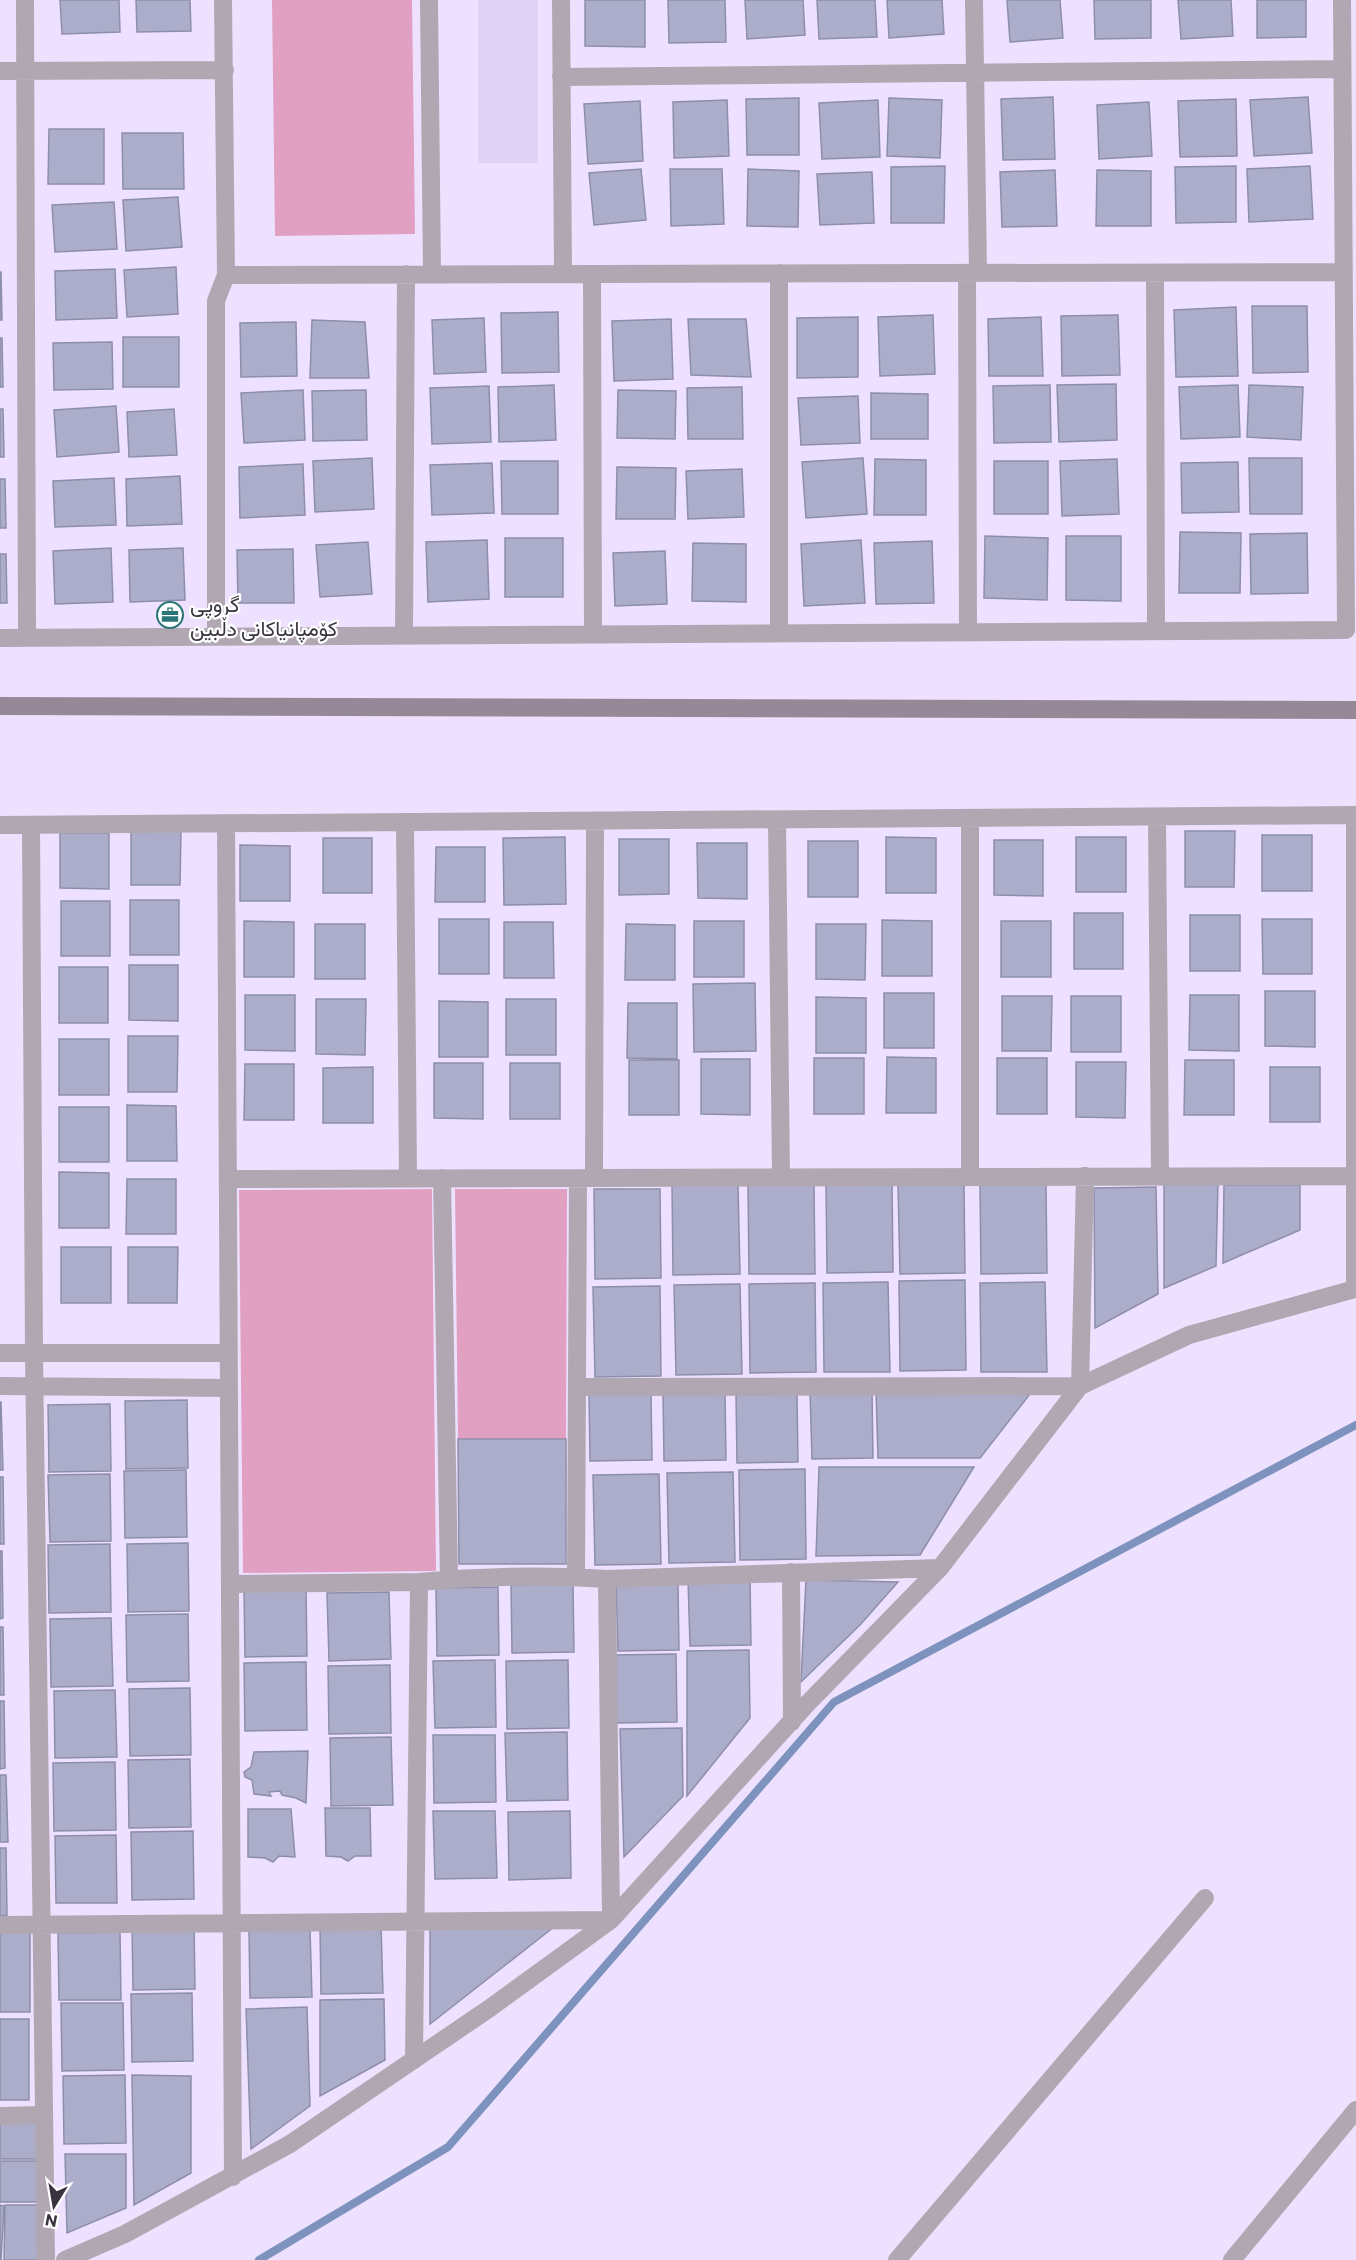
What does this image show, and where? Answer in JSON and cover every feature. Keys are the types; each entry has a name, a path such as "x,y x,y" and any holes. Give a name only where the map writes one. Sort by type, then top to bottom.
{"street":[{"path":"25,0 27,638"},
{"path":"216,636 216,301 226,274 223,0"},
{"path":"429,0 432,274"},
{"path":"561,0 563,274"},
{"path":"968,632 974,0"},
{"path":"0,638 1346,630 1342,0"},
{"path":"561,77 1342,69"},
{"path":"0,71 225,70"},
{"path":"226,274 1344,272"},
{"path":"779,273 779,633"},
{"path":"1155,273 1156,631"},
{"path":"404,635 406,274"},
{"path":"592,274 592,634"},
{"path":"0,706 1356,710"},
{"path":"0,825 1355,815 1355,1289 1189,1335 1080,1386 577,1387"},
{"path":"1157,817 1160,1176"},
{"path":"970,818 970,1177"},
{"path":"777,820 781,1177"},
{"path":"576,1576 577,1387 586,1178 595,821"},
{"path":"405,822 408,1178"},
{"path":"226,823 233,2176"},
{"path":"31,825 34,1386 46,2260"},
{"path":"65,2260 125,2234 290,2144 490,2008 611,1920 807,1704 940,1568 1080,1386 1085,1176"},
{"path":"228,1179 1355,1176"},
{"path":"442,1178 449,1579"},
{"path":"0,1353 228,1353"},
{"path":"0,1386 229,1388"},
{"path":"230,1584 418,1582 449,1579 576,1576 608,1579 940,1568"},
{"path":"791,1572 792,1722"},
{"path":"608,1579 611,1920"},
{"path":"414,2060 418,1582"},
{"path":"897,2260 1205,1898"},
{"path":"0,1925 611,1920"},
{"path":"1232,2260 1356,2110"},
{"path":"0,2116 43,2115"}],"shaded area":[{"path":"272,0 412,0 415,234 275,236"},
{"path":"478,0 538,0 538,163 478,163"},
{"path":"432,1189 436,1571 243,1573 239,1190"},
{"path":"455,1189 567,1189 566,1439 458,1439"}],"building":[{"path":"60,0 119,0 120,32 62,34"},
{"path":"136,0 190,0 191,31 137,32"},
{"path":"585,0 645,0 645,47 585,46"},
{"path":"668,0 725,0 726,42 669,43"},
{"path":"745,0 803,0 805,35 747,39"},
{"path":"817,0 875,0 877,37 819,39"},
{"path":"887,0 942,0 944,34 889,38"},
{"path":"1007,0 1060,0 1063,38 1010,42"},
{"path":"1094,0 1151,0 1151,38 1095,39"},
{"path":"1178,0 1231,0 1233,36 1181,39"},
{"path":"1257,0 1306,0 1306,37 1257,38"},
{"path":"1053,97 1055,159 1003,160 1001,99"},
{"path":"1308,97 1312,153 1254,156 1250,100"},
{"path":"799,98 799,155 747,155 746,99"},
{"path":"889,98 942,100 940,158 887,156"},
{"path":"1236,99 1237,156 1180,157 1178,101"},
{"path":"727,100 729,156 674,158 673,102"},
{"path":"878,100 880,157 822,159 819,103"},
{"path":"640,101 643,161 588,164 584,104"},
{"path":"1149,102 1152,156 1099,159 1097,105"},
{"path":"49,129 104,129 104,184 48,184"},
{"path":"122,133 183,133 184,189 123,189"},
{"path":"945,166 944,223 891,223 891,167"},
{"path":"1236,166 1236,222 1176,223 1175,167"},
{"path":"1310,166 1313,219 1249,222 1247,169"},
{"path":"641,169 646,220 594,225 589,173"},
{"path":"670,169 722,169 724,224 671,226"},
{"path":"748,169 799,171 798,227 747,226"},
{"path":"1055,170 1057,226 1002,227 1000,172"},
{"path":"1097,170 1151,171 1151,226 1096,226"},
{"path":"872,172 874,223 820,225 817,174"},
{"path":"178,197 182,247 126,251 123,200"},
{"path":"114,202 117,249 55,252 52,205"},
{"path":"176,267 178,314 127,317 124,270"},
{"path":"115,269 117,318 56,320 55,271"},
{"path":"1,272 2,320 0,320"},
{"path":"1252,306 1307,306 1308,372 1253,373"},
{"path":"1236,307 1238,376 1176,377 1174,310"},
{"path":"558,312 559,372 502,373 501,313"},
{"path":"933,315 935,374 880,376 878,317"},
{"path":"1118,315 1120,375 1062,376 1061,316"},
{"path":"858,317 858,377 797,378 797,318"},
{"path":"1041,317 1043,376 989,376 988,319"},
{"path":"484,318 486,372 434,374 432,320"},
{"path":"671,319 673,379 614,381 612,321"},
{"path":"688,319 746,319 751,377 691,375"},
{"path":"312,320 365,322 369,378 310,378"},
{"path":"296,322 297,376 241,377 240,323"},
{"path":"123,337 179,337 179,387 123,387"},
{"path":"0,338 2,338 3,387 0,387"},
{"path":"112,342 113,389 54,390 53,343"},
{"path":"1116,384 1117,440 1059,442 1057,385"},
{"path":"554,385 556,440 499,442 498,387"},
{"path":"1050,385 1051,442 994,443 993,386"},
{"path":"1238,385 1240,437 1181,439 1179,387"},
{"path":"1249,385 1303,387 1301,440 1247,437"},
{"path":"489,386 491,442 432,444 430,388"},
{"path":"742,387 743,439 688,439 687,388"},
{"path":"303,390 305,440 244,443 241,393"},
{"path":"366,390 367,440 313,441 312,391"},
{"path":"618,390 676,391 675,439 617,438"},
{"path":"871,393 928,394 928,439 871,439"},
{"path":"858,396 860,443 801,445 798,398"},
{"path":"116,406 119,452 57,457 54,410"},
{"path":"0,409 3,409 4,457 0,457"},
{"path":"174,409 177,455 129,457 127,412"},
{"path":"372,458 374,509 315,512 313,461"},
{"path":"863,458 867,514 806,518 802,462"},
{"path":"1249,458 1302,458 1302,514 1250,514"},
{"path":"875,459 926,460 926,515 874,515"},
{"path":"1117,459 1119,514 1062,516 1060,461"},
{"path":"501,461 558,461 558,514 502,514"},
{"path":"994,461 1048,461 1048,514 994,514"},
{"path":"1238,462 1239,512 1182,513 1181,463"},
{"path":"492,463 494,513 432,515 430,465"},
{"path":"303,464 305,515 240,518 239,467"},
{"path":"617,467 676,468 675,519 616,519"},
{"path":"742,469 744,517 688,519 686,471"},
{"path":"180,476 182,524 127,526 126,479"},
{"path":"114,478 116,525 55,527 53,481"},
{"path":"0,479 5,479 6,528 0,528"},
{"path":"1180,532 1241,533 1240,593 1179,593"},
{"path":"1307,533 1308,593 1251,594 1250,534"},
{"path":"985,536 1048,538 1047,600 984,598"},
{"path":"1066,536 1121,536 1121,601 1066,600"},
{"path":"505,538 563,538 563,597 505,597"},
{"path":"487,540 489,599 428,602 426,542"},
{"path":"861,540 865,603 804,606 801,544"},
{"path":"932,541 934,603 876,604 874,543"},
{"path":"368,542 372,594 320,597 316,545"},
{"path":"693,543 746,544 746,602 692,601"},
{"path":"111,548 113,602 55,604 53,551"},
{"path":"183,548 185,600 130,602 129,550"},
{"path":"293,549 294,603 238,603 237,550"},
{"path":"665,551 667,604 615,606 613,553"},
{"path":"0,554 6,554 7,603 0,603"},
{"path":"131,829 181,830 180,885 131,885"},
{"path":"1185,831 1235,831 1234,887 1185,887"},
{"path":"60,833 109,833 109,889 60,888"},
{"path":"1262,835 1312,835 1312,891 1262,891"},
{"path":"565,837 566,904 504,905 503,838"},
{"path":"886,837 936,838 936,893 886,893"},
{"path":"1076,837 1126,837 1126,892 1076,892"},
{"path":"323,838 372,838 372,893 323,893"},
{"path":"619,839 669,839 669,894 619,895"},
{"path":"994,840 1043,840 1043,896 994,895"},
{"path":"808,841 858,841 858,897 808,897"},
{"path":"697,843 747,843 747,899 698,898"},
{"path":"240,845 290,846 290,901 240,901"},
{"path":"436,847 485,847 485,902 435,902"},
{"path":"130,900 179,900 179,955 130,955"},
{"path":"61,901 110,901 110,956 61,956"},
{"path":"1074,913 1123,913 1123,969 1074,969"},
{"path":"1190,915 1240,915 1240,971 1190,971"},
{"path":"439,919 489,919 489,974 439,974"},
{"path":"1262,919 1312,919 1312,974 1263,974"},
{"path":"882,920 932,921 932,976 882,976"},
{"path":"244,921 294,922 294,977 244,977"},
{"path":"694,921 744,921 744,977 694,977"},
{"path":"1001,921 1051,921 1051,977 1001,977"},
{"path":"504,922 553,922 554,978 504,978"},
{"path":"315,924 365,924 365,979 315,979"},
{"path":"626,924 675,925 675,980 625,980"},
{"path":"816,924 866,924 865,980 816,979"},
{"path":"129,965 178,965 178,1021 129,1020"},
{"path":"59,967 108,967 108,1023 59,1023"},
{"path":"755,983 756,1051 694,1052 693,984"},
{"path":"1265,991 1315,991 1315,1047 1265,1046"},
{"path":"884,993 934,993 934,1048 884,1048"},
{"path":"245,995 295,995 295,1051 245,1050"},
{"path":"1190,995 1239,995 1239,1051 1189,1050"},
{"path":"1002,996 1052,996 1051,1051 1002,1051"},
{"path":"1071,996 1121,996 1121,1052 1071,1052"},
{"path":"816,997 866,998 866,1053 816,1053"},
{"path":"316,999 366,999 365,1055 316,1054"},
{"path":"506,999 556,999 556,1055 506,1055"},
{"path":"439,1001 488,1002 488,1057 439,1057"},
{"path":"628,1003 677,1003 677,1059 627,1058"},
{"path":"128,1036 178,1036 177,1092 128,1092"},
{"path":"59,1039 109,1039 109,1095 59,1095"},
{"path":"887,1057 936,1058 936,1113 886,1113"},
{"path":"814,1058 864,1058 864,1114 814,1114"},
{"path":"997,1058 1047,1058 1047,1114 997,1114"},
{"path":"701,1059 750,1059 750,1115 701,1114"},
{"path":"629,1060 679,1060 679,1115 629,1115"},
{"path":"1185,1060 1234,1060 1234,1115 1184,1115"},
{"path":"1076,1062 1126,1062 1125,1118 1076,1117"},
{"path":"434,1063 483,1063 483,1119 434,1118"},
{"path":"510,1063 560,1063 560,1119 510,1119"},
{"path":"245,1064 294,1064 294,1120 244,1120"},
{"path":"373,1067 373,1123 323,1123 323,1068"},
{"path":"1270,1067 1320,1067 1320,1122 1270,1122"},
{"path":"127,1105 176,1106 177,1161 127,1161"},
{"path":"59,1107 109,1107 109,1162 59,1162"},
{"path":"59,1172 109,1173 109,1228 59,1228"},
{"path":"127,1179 176,1179 176,1234 126,1234"},
{"path":"892,1182 893,1272 827,1273 826,1183"},
{"path":"1164,1182 1218,1182 1216,1266 1164,1288"},
{"path":"748,1184 814,1184 815,1274 749,1274"},
{"path":"964,1184 965,1273 900,1274 898,1185"},
{"path":"980,1184 1046,1184 1047,1273 981,1274"},
{"path":"672,1185 738,1185 740,1274 673,1275"},
{"path":"1224,1185 1300,1185 1300,1230 1223,1263"},
{"path":"1156,1187 1158,1294 1095,1328 1094,1188"},
{"path":"594,1189 660,1189 661,1278 595,1279"},
{"path":"61,1247 111,1247 111,1303 61,1303"},
{"path":"128,1247 178,1247 177,1303 128,1303"},
{"path":"965,1280 966,1370 900,1371 899,1281"},
{"path":"888,1282 890,1372 824,1372 823,1283"},
{"path":"1045,1282 1047,1372 981,1372 980,1283"},
{"path":"815,1283 816,1372 750,1373 749,1284"},
{"path":"740,1284 742,1374 676,1375 674,1285"},
{"path":"660,1286 661,1376 595,1377 593,1287"},
{"path":"872,1390 873,1458 812,1459 810,1391"},
{"path":"876,1390 1030,1394 980,1458 878,1458"},
{"path":"725,1392 726,1460 664,1461 663,1394"},
{"path":"589,1393 651,1393 652,1460 590,1461"},
{"path":"797,1394 798,1462 737,1463 736,1395"},
{"path":"187,1400 188,1468 126,1469 125,1401"},
{"path":"1,1402 3,1470 0,1470"},
{"path":"110,1404 111,1471 49,1472 48,1405"},
{"path":"458,1439 566,1439 566,1564 459,1564"},
{"path":"819,1467 974,1467 920,1555 816,1556"},
{"path":"805,1469 806,1559 740,1560 739,1470"},
{"path":"186,1470 187,1537 125,1538 124,1471"},
{"path":"733,1472 735,1562 669,1563 667,1473"},
{"path":"110,1474 111,1541 50,1542 48,1475"},
{"path":"659,1474 661,1564 595,1565 593,1475"},
{"path":"0,1477 3,1477 4,1544 0,1544"},
{"path":"188,1543 189,1611 128,1612 127,1544"},
{"path":"110,1544 111,1612 49,1613 48,1545"},
{"path":"0,1551 2,1551 3,1618 0,1619"},
{"path":"750,1578 751,1645 690,1646 688,1579"},
{"path":"806,1580 898,1582 860,1625 801,1682"},
{"path":"616,1583 678,1583 679,1650 618,1651"},
{"path":"573,1584 574,1652 512,1653 511,1585"},
{"path":"498,1587 499,1655 437,1656 436,1588"},
{"path":"306,1589 307,1656 245,1657 244,1590"},
{"path":"389,1592 391,1659 329,1661 327,1593"},
{"path":"188,1614 189,1681 127,1682 126,1615"},
{"path":"111,1618 113,1686 51,1687 50,1619"},
{"path":"0,1627 3,1627 4,1695 0,1695"},
{"path":"749,1650 750,1718 687,1796 687,1651"},
{"path":"676,1654 677,1722 615,1723 614,1655"},
{"path":"495,1660 496,1727 435,1728 433,1661"},
{"path":"568,1660 569,1728 507,1729 506,1661"},
{"path":"306,1662 307,1730 245,1731 244,1663"},
{"path":"390,1665 391,1733 329,1734 328,1666"},
{"path":"190,1688 191,1755 130,1756 129,1689"},
{"path":"115,1690 117,1757 55,1758 54,1691"},
{"path":"0,1701 4,1701 5,1768 0,1769"},
{"path":"682,1728 683,1796 624,1857 620,1729"},
{"path":"567,1732 568,1800 507,1801 505,1733"},
{"path":"433,1735 495,1735 496,1802 434,1803"},
{"path":"391,1737 393,1805 331,1806 330,1738"},
{"path":"308,1751 306,1803 282,1795 280,1791 269,1792 271,1796 254,1794 252,1780 245,1777 244,1772 251,1767 254,1752"},
{"path":"190,1759 191,1827 129,1828 128,1760"},
{"path":"115,1762 116,1830 54,1831 53,1763"},
{"path":"0,1775 6,1775 8,1842 0,1842"},
{"path":"325,1808 370,1808 371,1856 355,1856 348,1861 341,1857 326,1856"},
{"path":"248,1809 291,1809 295,1857 279,1856 273,1862 265,1858 248,1857"},
{"path":"433,1811 495,1811 497,1878 435,1879"},
{"path":"570,1811 571,1878 509,1880 508,1812"},
{"path":"193,1831 194,1899 132,1900 131,1832"},
{"path":"116,1835 117,1903 56,1903 55,1836"},
{"path":"0,1848 6,1848 7,1915 0,1916"},
{"path":"194,1922 195,1989 133,1990 132,1923"},
{"path":"381,1925 383,1993 321,1994 320,1926"},
{"path":"554,1927 430,2024 430,1928"},
{"path":"310,1929 312,1997 250,1998 249,1930"},
{"path":"0,1931 30,1931 30,2012 0,2012"},
{"path":"120,1932 121,2000 59,2000 58,1933"},
{"path":"192,1993 193,2061 132,2062 131,1994"},
{"path":"384,1999 385,2060 320,2096 320,2000"},
{"path":"61,2003 123,2003 124,2070 62,2071"},
{"path":"307,2007 310,2106 251,2149 246,2009"},
{"path":"0,2019 29,2019 29,2100 0,2100"},
{"path":"125,2075 126,2143 64,2144 63,2076"},
{"path":"132,2075 191,2076 191,2173 134,2205"},
{"path":"0,2118 40,2118 40,2159 0,2159"},
{"path":"65,2154 126,2154 126,2208 67,2233"},
{"path":"0,2161 41,2161 41,2202 0,2202"},
{"path":"0,2205 4,2206 1,2260 0,2260"},
{"path":"5,2205 39,2205 38,2260 4,2260"}],"waterway":[{"path":"259,2260 448,2147 834,1702 1356,1425"}],"place":[{"name":"گروپی کۆمپانیاکانی دڵبین","path":"170,615"}]}
